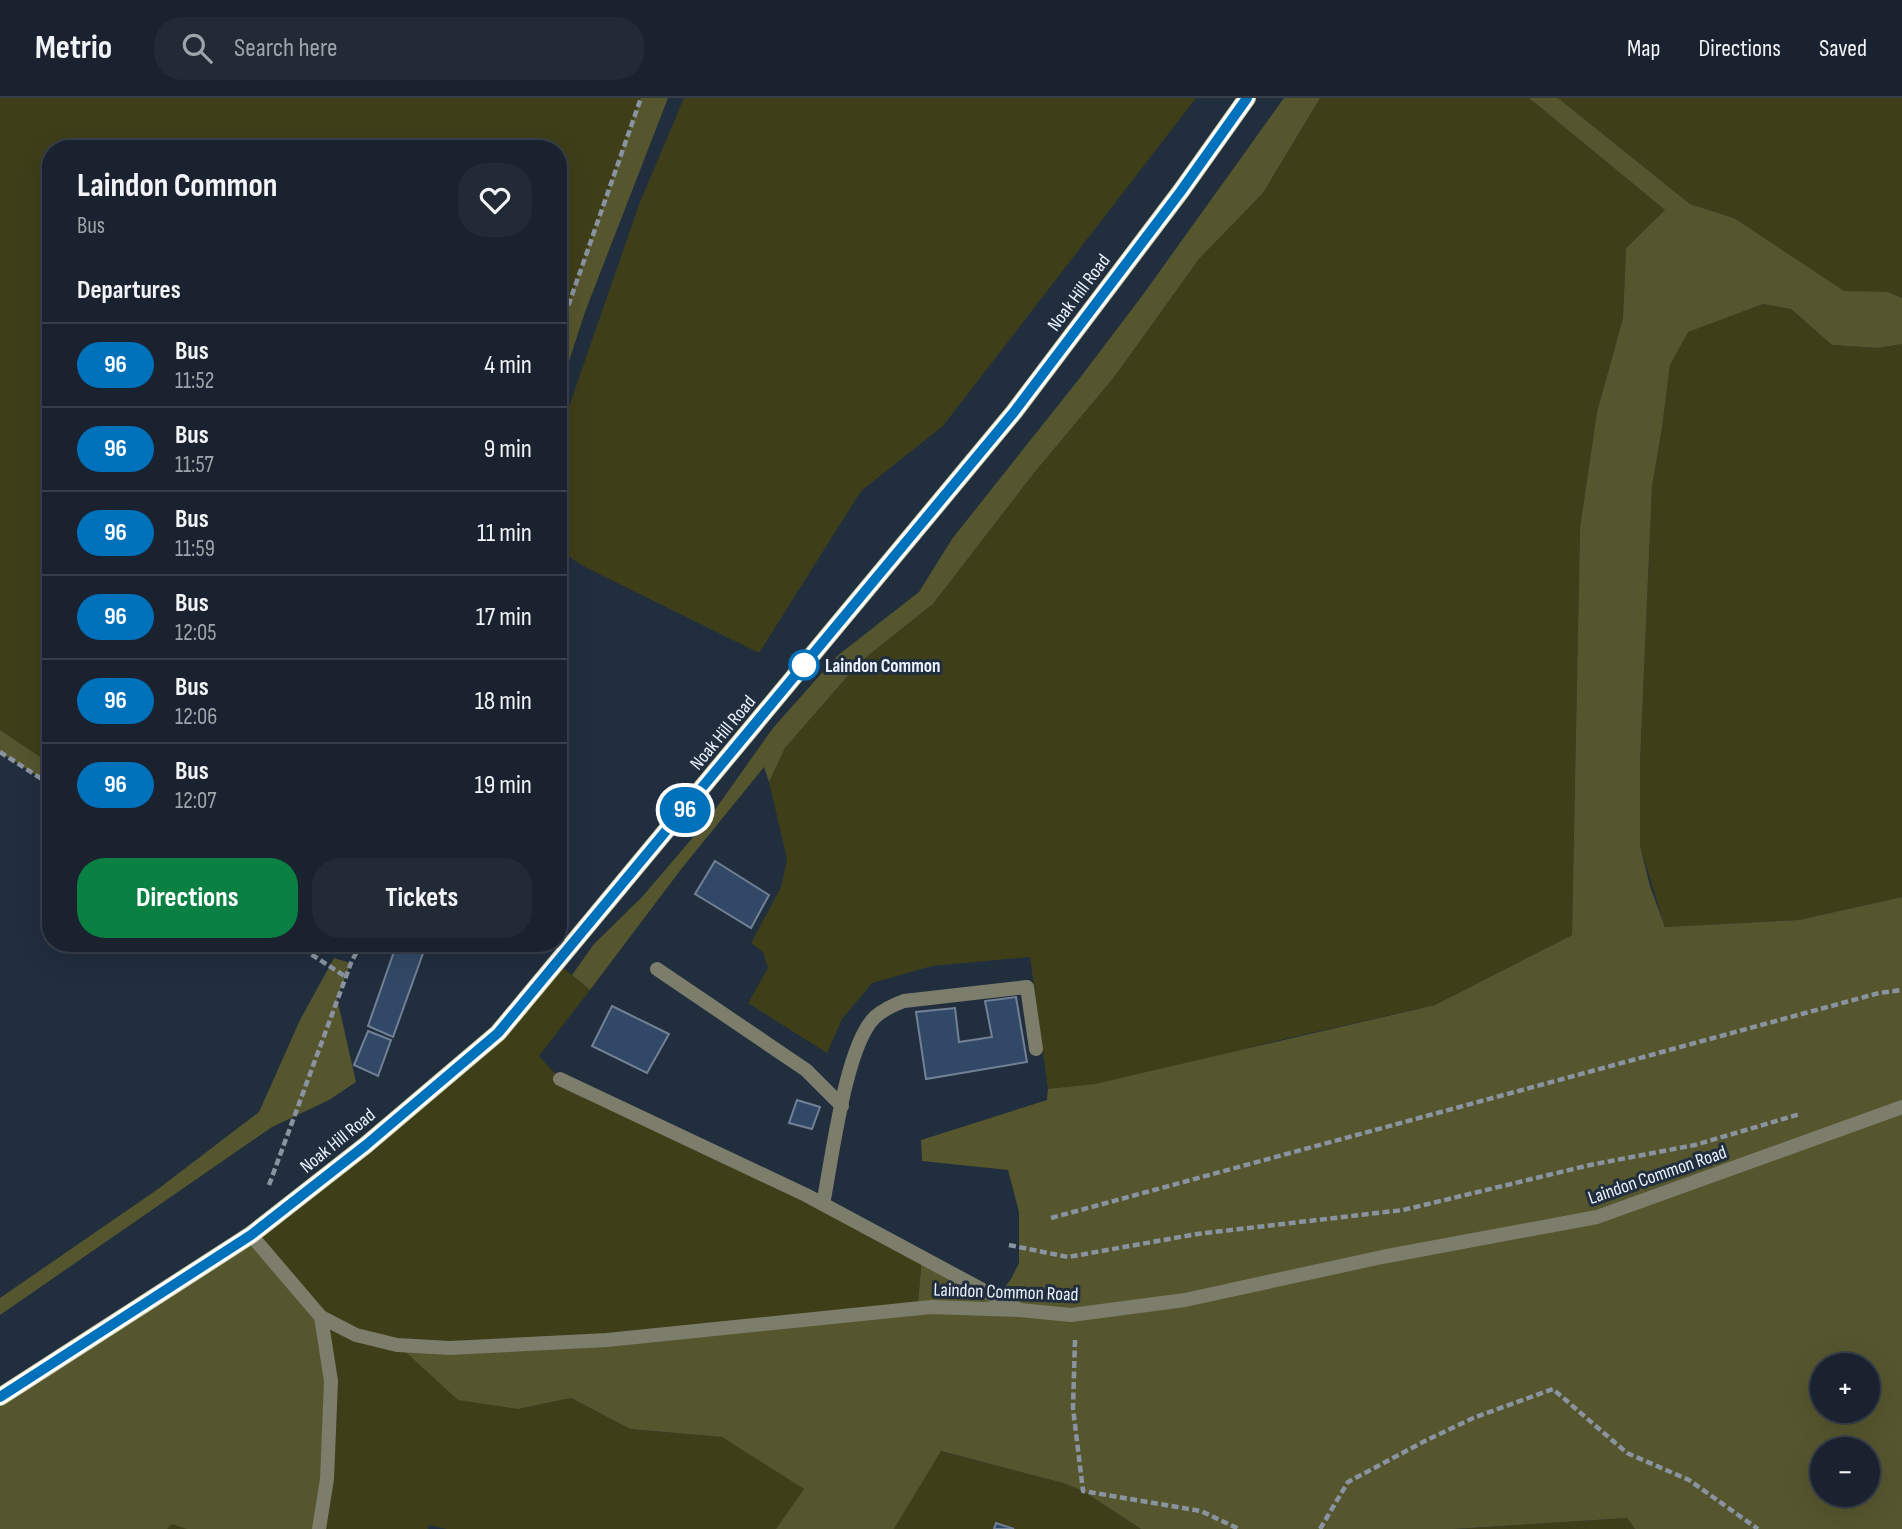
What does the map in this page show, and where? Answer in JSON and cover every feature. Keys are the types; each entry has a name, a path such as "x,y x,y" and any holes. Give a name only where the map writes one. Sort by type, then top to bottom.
{"main road":[{"name":"Noak Hill Road","path":"567,950 1014,412 1181,191 1247,98"},
{"name":"Noak Hill Road","path":"0,1397 251,1235 366,1145 498,1033 565,952"}],"street":[{"path":"657,969 806,1070 842,1106"},
{"path":"823,1204 851,1062 865,1030 886,1008 904,1001 1027,987 1036,1049"},
{"path":"560,1080 823,1204 1020,1310"},
{"name":"Laindon Common Road","path":"251,1235 321,1317 356,1335 397,1345 450,1348 607,1340 931,1307 1071,1315 1185,1300 1382,1257 1597,1217 1902,1107"},
{"path":"319,1529 327,1479 331,1381 321,1317"}],"path":[{"path":"567,309 641,98"},
{"path":"0,752 42,779"},
{"path":"308,952 346,976"},
{"path":"251,1235 356,952"},
{"path":"1051,1218 1866,997 1902,990"},
{"path":"1009,1245 1068,1258 1197,1234 1404,1210 1590,1165 1695,1145 1801,1114"},
{"path":"1071,1315 1076,1331 1073,1408 1083,1491 1201,1511 1239,1529"},
{"path":"1320,1529 1348,1482 1461,1424 1552,1389 1627,1453 1689,1480 1758,1529"}],"shaded area":[{"path":"0,98 658,98 632,165 567,367 567,140 42,140 42,758 0,730"},
{"path":"641,98 668,98 585,312 567,367 567,309"},
{"path":"684,98 1196,98 943,426 861,491 759,653 567,556 567,412 640,202"},
{"path":"1284,98 1320,98 1263,193 1199,259 1115,376 1034,473 933,604 860,662 785,748 769,782 764,767 682,868 590,990 572,975 594,944 642,897 707,821 773,728 837,656 919,592 952,539 1142,296"},
{"path":"1320,98 1529,98 1665,210 1626,248 1623,318 1597,412 1580,527 1572,935 1435,1005 1276,1041 1047,1100 1048,1089 1030,957 932,966 872,983 842,1019 827,1053 748,1003 768,968 763,952 751,943 781,887 787,859 769,782 785,748 860,662 933,604 1034,473 1115,376 1199,259 1263,193"},
{"path":"1529,98 1558,98 1690,204 1734,218 1844,291 1888,292 1902,298 1902,344 1878,348 1832,345 1791,309 1763,304 1688,332 1670,365 1652,486 1640,762 1640,846 1650,886 1665,927 1799,920 1902,897 1902,1529 1635,1529 1627,1518 1454,1529 1141,1529 1083,1491 1063,1483 941,1451 894,1529 776,1529 804,1489 722,1437 630,1429 571,1398 518,1409 458,1400 398,1345 607,1340 918,1303 922,1257 997,1297 1019,1263 1019,1212 1008,1170 922,1161 921,1140 1047,1100 1048,1089 1095,1084 1435,1005 1572,935 1580,527 1597,412 1623,318 1626,248 1665,210"},
{"path":"1558,98 1902,98 1902,298 1888,292 1844,292 1734,218 1690,204"},
{"path":"1763,304 1791,309 1832,345 1878,348 1902,344 1902,897 1799,920 1665,927 1640,846 1640,762 1652,486 1670,365 1688,331"},
{"path":"0,730 42,758 42,779 0,752"},
{"path":"334,958 351,963 337,998 356,1082 329,1100 272,1127 0,1315 0,1298 158,1189 259,1112 300,1020"},
{"path":"557,963 590,990 539,1056 560,1079 922,1257 918,1303 518,1409 571,1398 630,1429 722,1437 805,1489 776,1529 447,1529 429,1525 428,1529 0,1529 251,1235 498,1033"},
{"path":"251,1235 321,1317 331,1381 319,1529 187,1529 172,1524 167,1529 0,1529 0,1396"},
{"path":"940,1451 1063,1483 1083,1491 1141,1529 894,1529"},
{"path":"1627,1518 1635,1529 1454,1529"}],"building":[{"path":"715,861 769,895 751,928 695,894"},
{"path":"394,952 423,952 393,1037 368,1026"},
{"path":"1016,997 1027,1062 926,1079 916,1012 955,1008 959,1042 992,1037 985,1001"},
{"path":"612,1006 669,1034 647,1073 592,1046"},
{"path":"368,1031 391,1040 378,1076 354,1065"},
{"path":"797,1100 820,1107 812,1129 789,1123"},
{"path":"996,1523 1014,1529 994,1529"}],"bus line":[{"name":"96","path":"567,951 1014,412 1181,191 1247,98"},
{"name":"96","path":"0,1397 251,1235 366,1145 498,1033 566,952"}],"place":[{"name":"Laindon Common","path":"804,665"}]}
